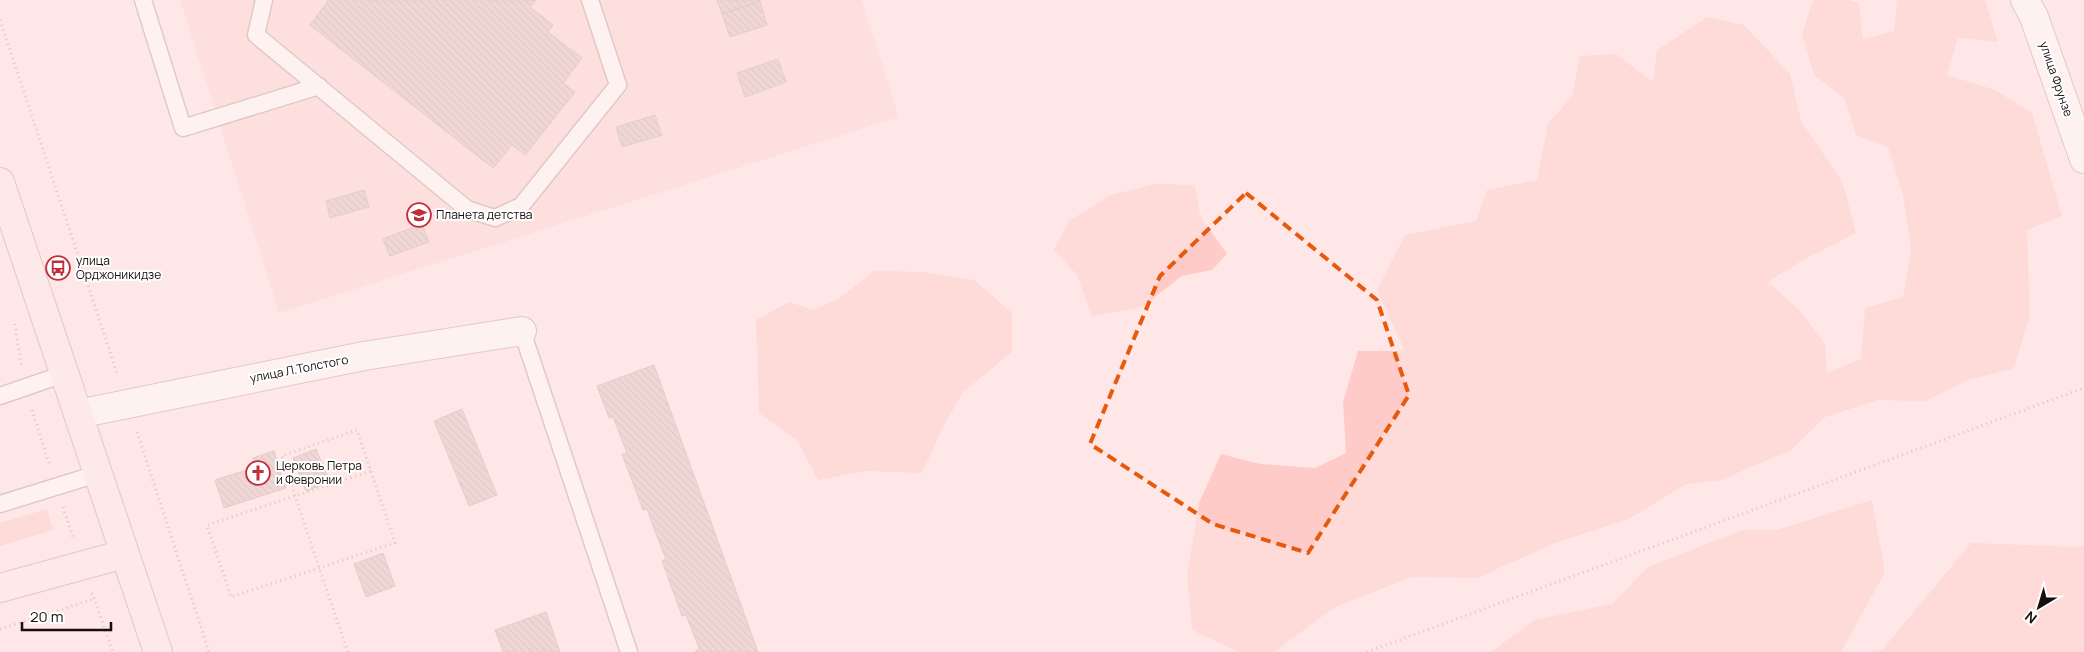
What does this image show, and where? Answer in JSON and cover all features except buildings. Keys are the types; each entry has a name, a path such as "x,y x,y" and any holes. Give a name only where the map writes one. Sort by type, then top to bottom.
{"street":[{"name":"улица Фрунзе","path":"2026,0 2034,17 2084,159"},
{"path":"0,182 158,652"},
{"name":"улица Л.Толстого","path":"78,414 364,356 522,331"},
{"path":"0,588 124,554"}],"lane":[{"path":"144,0 183,128 319,86"},
{"path":"264,0 256,34 467,209 495,218 521,206 618,85 590,0"},
{"path":"522,331 629,652"},
{"path":"0,396 64,374"},
{"path":"0,504 97,474"}],"path":[{"path":"0,20 209,652"},
{"path":"15,323 25,387 82,565 113,652"},
{"path":"1368,652 2084,388"},
{"path":"348,652 320,569 295,496 282,456 357,430 396,543 320,569 231,597 207,525 295,496 371,471"},
{"path":"0,629 94,599"}],"highlighted area":[{"path":"1246,193 1377,300 1409,395 1308,553 1213,524 1090,444 1160,276"}],"shaded area":[{"name":"Планета детства","path":"180,0 862,0 899,117 279,313"},
{"path":"1813,0 1849,0 1859,3 1863,39 1894,31 1897,0 1985,0 1998,42 1958,38 1947,75 1995,90 2032,113 2062,216 2027,230 2030,315 2014,368 1968,380 1925,401 1878,400 1825,417 1791,450 1721,480 1686,484 1629,519 1555,543 1477,578 1412,577 1335,607 1274,652 1239,652 1192,630 1187,575 1199,503 1221,454 1260,464 1315,468 1346,453 1343,402 1358,351 1405,351 1377,290 1405,235 1476,221 1487,190 1537,180 1548,124 1572,96 1580,56 1616,54 1653,82 1657,50 1707,17 1744,25 1790,74 1801,121 1843,183 1856,233 1803,260 1768,282 1799,310 1825,344 1827,373 1861,359 1865,308 1903,297 1911,249 1903,195 1888,147 1856,135 1845,99 1814,75 1802,34"},
{"path":"1156,184 1195,185 1200,216 1227,254 1212,270 1182,276 1142,307 1092,316 1077,275 1054,250 1069,221 1111,195"},
{"path":"874,271 923,272 974,280 1012,313 1012,352 963,392 943,427 922,473 866,471 818,480 797,440 759,413 756,320 789,302 814,310 841,297"},
{"path":"1872,500 1885,572 1841,652 1491,652 1534,620 1612,604 1648,567 1743,530 1777,530"},
{"path":"47,509 53,530 0,546 0,523"},
{"path":"1971,543 2084,547 2084,652 1867,652 1882,650"}],"place":[{"name":"Планета детства","path":"419,215"},
{"name":"улица Орджоникидзе","path":"58,268"},
{"name":"Церковь Петра и Февронии","path":"258,473"}]}
